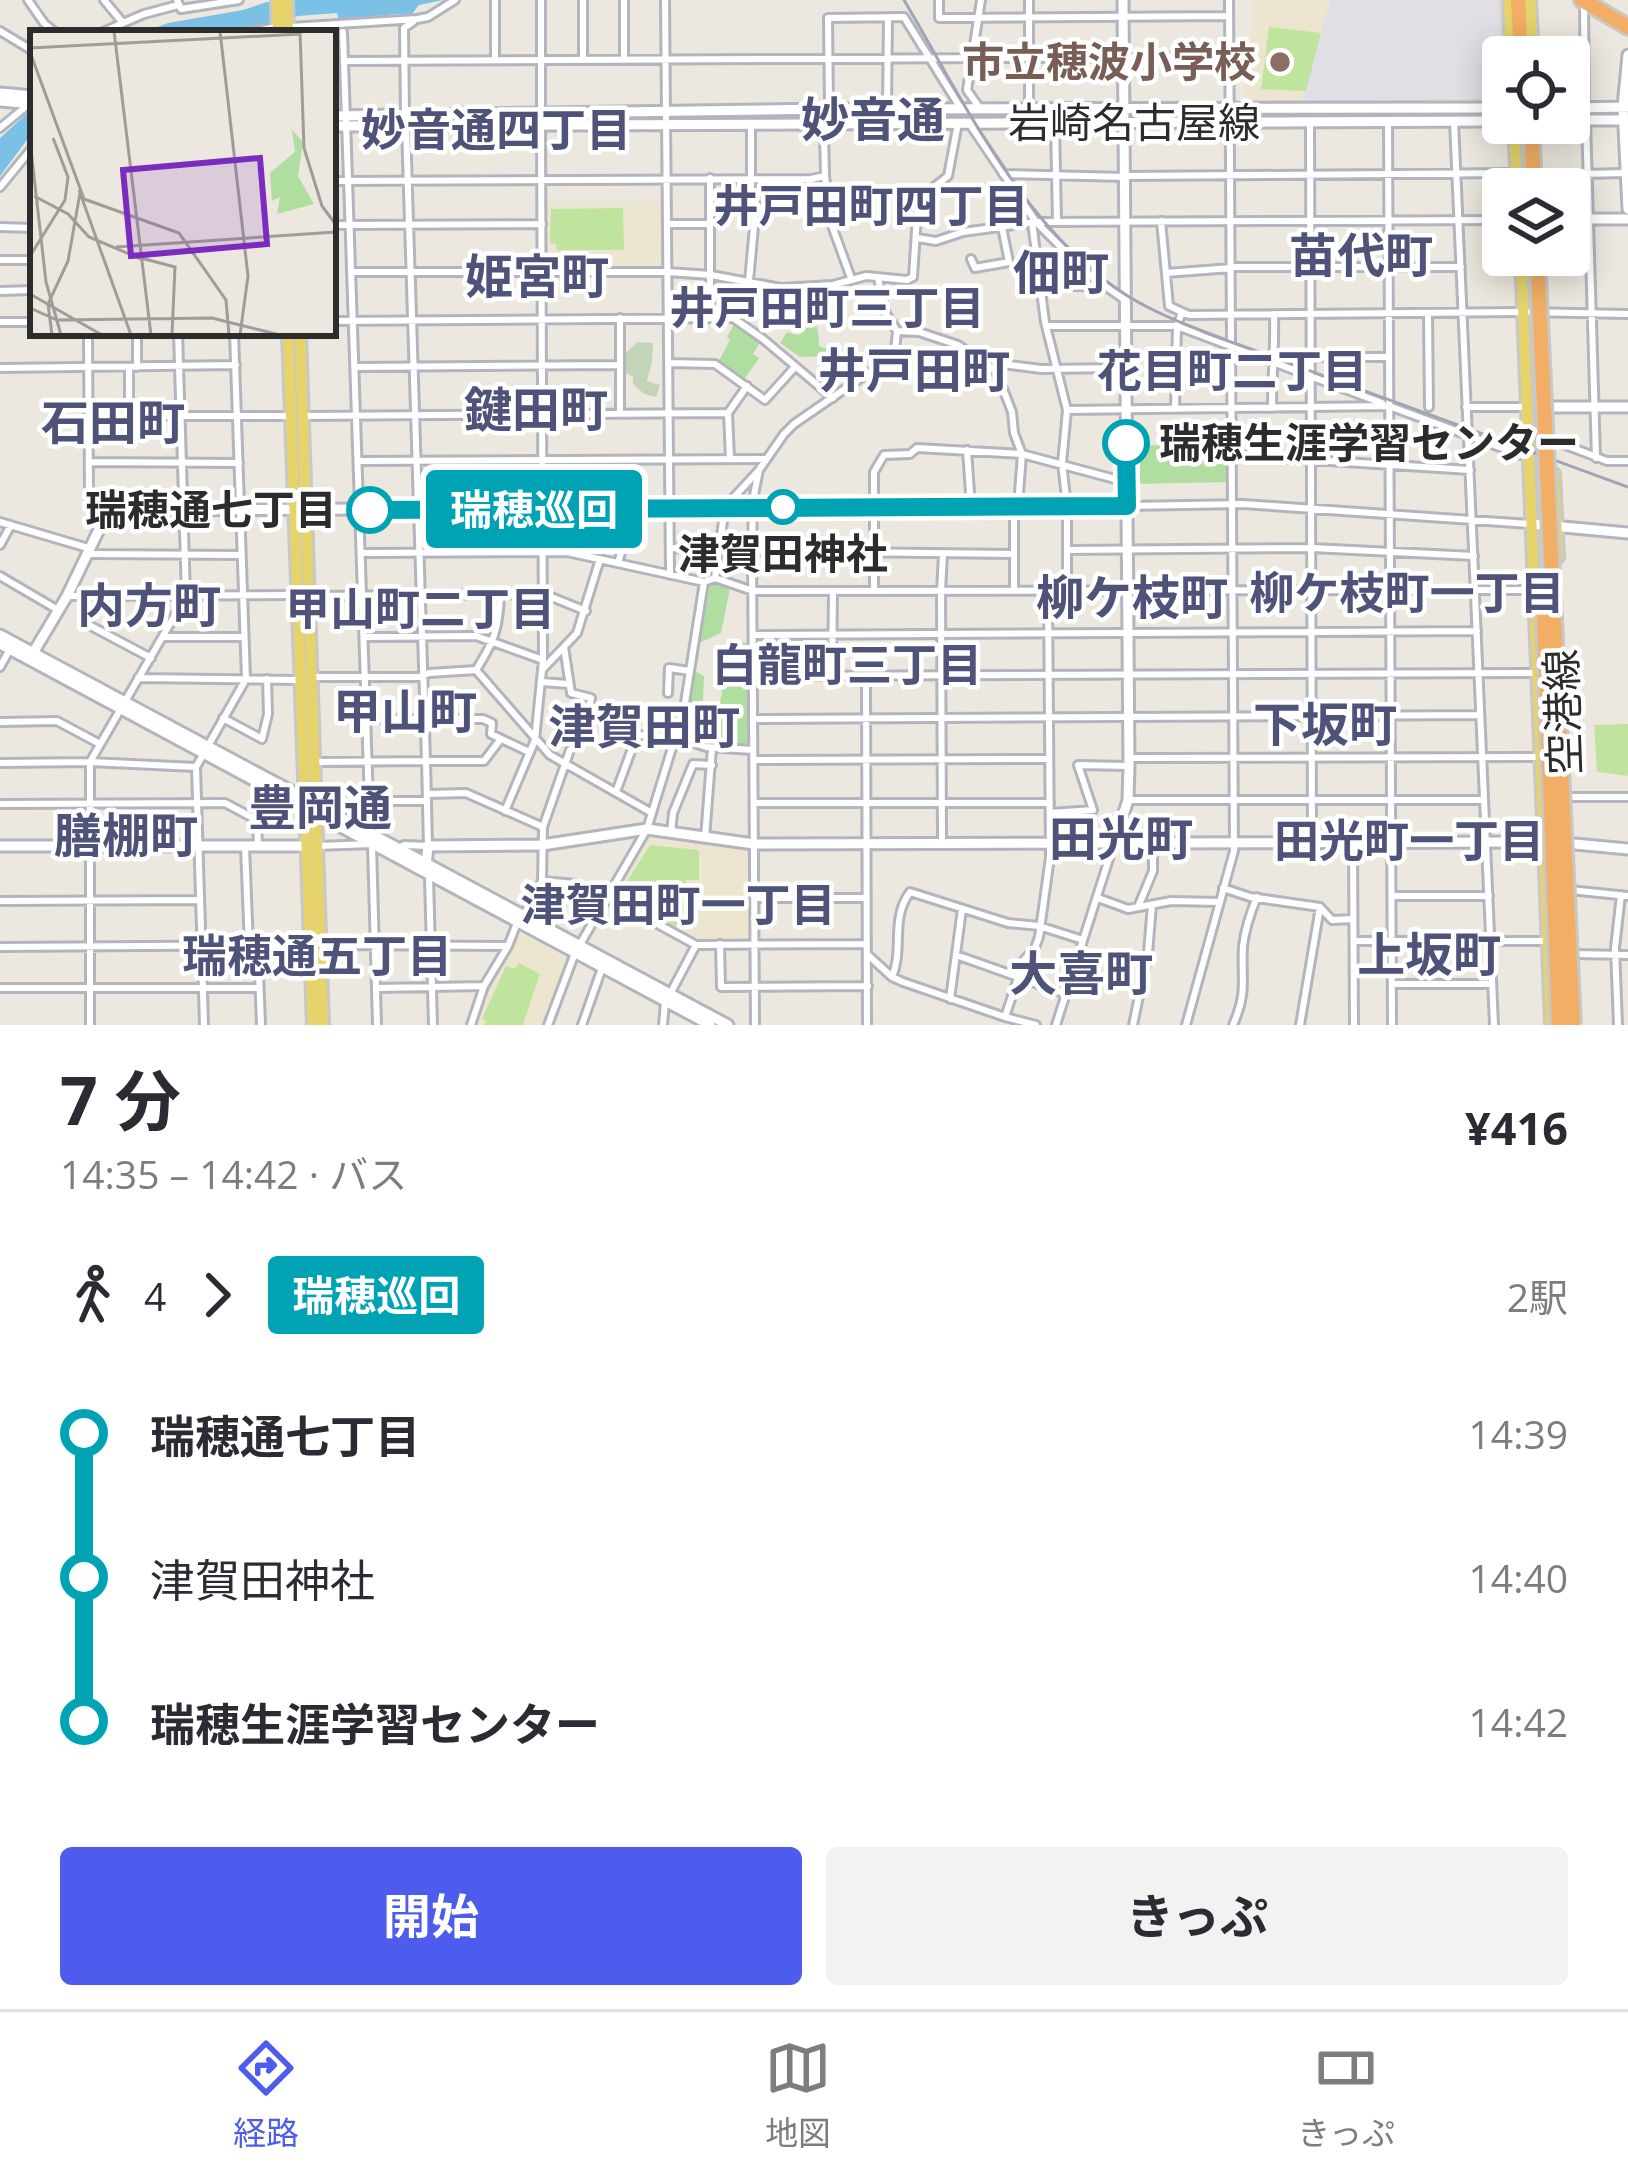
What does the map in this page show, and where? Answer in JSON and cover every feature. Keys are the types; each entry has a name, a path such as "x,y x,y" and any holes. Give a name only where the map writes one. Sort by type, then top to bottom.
{"highway":[{"path":"1525,0 1526,36"},
{"path":"1583,0 1628,27"},
{"path":"1600,0 1628,16"},
{"path":"1537,276 1565,1025"},
{"path":"1546,669 1565,1025"}],"main road":[{"path":"277,0 283,28"},
{"path":"283,28 286,0"},
{"path":"1509,0 1510,36"},
{"name":"空港線","path":"1521,276 1534,590 1566,797 1573,954 1565,1025"},
{"name":"空港線","path":"1540,276 1546,314 1557,529 1541,757 1547,941 1565,1025"},
{"path":"288,336 296,416 323,1025"},
{"path":"296,416 300,336"},
{"path":"306,678 315,762 310,806"},
{"path":"313,1025 316,945"}],"street":[{"path":"28,0 52,30"},
{"path":"104,0 122,23"},
{"path":"107,30 177,2 181,9 239,0"},
{"path":"283,28 417,20 455,0"},
{"path":"495,0 495,60"},
{"path":"505,811 532,747 543,665 541,0"},
{"path":"583,0 583,60"},
{"path":"624,60 625,0"},
{"path":"665,0 670,575"},
{"path":"939,0 939,18 1229,16"},
{"path":"980,0 967,90 980,110"},
{"path":"1029,0 1029,110"},
{"path":"1056,1025 1128,800 1124,0"},
{"path":"1186,1025 1234,843 1229,0"},
{"path":"1583,0 1584,36"},
{"path":"851,278 831,224 825,176 829,17 904,17 961,110"},
{"path":"887,111 888,17"},
{"path":"417,20 404,28 404,61 433,1025"},
{"path":"0,31 30,49"},
{"path":"343,32 342,120 356,367 377,1025"},
{"path":"1628,55 1628,209"},
{"path":"344,61 1229,57"},
{"path":"0,97 30,102"},
{"path":"0,128 30,103"},
{"path":"1590,107 1626,107"},
{"name":"岩崎名古屋線","path":"342,120 667,119 828,109 1124,109 1310,122 1482,121"},
{"name":"岩崎名古屋線","path":"667,119 752,124 1124,124 1482,109"},
{"path":"1590,120 1626,120"},
{"path":"1388,121 1392,1025"},
{"path":"1454,121 1494,1025"},
{"path":"1310,122 1312,843"},
{"path":"964,123 1034,222 1087,273 1125,300"},
{"path":"352,272 668,272 781,288 824,286 866,276 907,280 913,277 918,200 948,176 964,123"},
{"path":"749,281 756,205 751,194 752,124"},
{"path":"1055,124 1057,222"},
{"path":"0,187 30,152"},
{"path":"1590,173 1627,172"},
{"path":"1003,174 1482,174"},
{"path":"336,181 825,176"},
{"path":"710,178 710,318"},
{"path":"1590,219 1628,219"},
{"path":"916,238 936,241 963,232 1034,222 1125,227 1161,221 1482,220"},
{"path":"1161,221 1169,306 1189,315 1628,314"},
{"path":"1034,222 1046,326 1066,410 1067,590"},
{"path":"336,225 542,224"},
{"path":"668,224 710,224"},
{"path":"0,227 30,228"},
{"path":"971,259 975,268 1009,262 1002,227"},
{"path":"1125,227 1126,324"},
{"path":"1590,266 1596,458"},
{"path":"1166,273 1231,268 1461,267"},
{"path":"715,578 725,507 790,427 865,375 894,361 897,331 885,312 878,278"},
{"path":"1040,286 1104,286"},
{"path":"0,291 30,290"},
{"path":"1175,409 1178,326 1183,312"},
{"path":"1272,408 1274,314"},
{"path":"1428,314 1429,407"},
{"path":"620,318 620,413"},
{"path":"336,321 737,320 833,398"},
{"path":"1046,326 1178,326 1528,458"},
{"path":"897,331 919,332 958,345 996,371 1022,454 1015,590"},
{"path":"88,336 90,501 106,514"},
{"path":"129,416 137,336"},
{"path":"90,1025 91,762 186,596 178,336"},
{"path":"204,1025 196,767 246,679 234,336"},
{"path":"1310,357 1389,357"},
{"path":"669,363 716,364 765,400 795,367"},
{"path":"996,371 1002,364 1126,368"},
{"path":"0,368 236,365"},
{"path":"356,367 620,365"},
{"path":"730,459 728,413 747,386"},
{"path":"1066,410 1389,406"},
{"path":"1466,406 1527,407"},
{"path":"1551,406 1628,407"},
{"path":"88,416 728,413"},
{"path":"1552,443 1606,461 1628,461"},
{"path":"874,591 874,472 884,455 910,454 917,448 1022,454 1126,482"},
{"path":"967,449 971,506"},
{"path":"1233,454 1471,470"},
{"path":"358,461 766,459"},
{"path":"89,462 238,464"},
{"path":"755,1025 752,551 759,470"},
{"path":"33,653 111,510 1233,504 1628,533"},
{"path":"618,563 625,539 625,508"},
{"path":"0,522 87,551 241,555"},
{"path":"0,545 10,526"},
{"path":"670,548 718,549"},
{"path":"1067,550 1312,548 1474,556"},
{"path":"752,551 1014,554"},
{"path":"361,553 567,552 704,582 715,578 753,591 1534,590"},
{"path":"942,844 943,554"},
{"path":"543,665 577,633 600,559"},
{"path":"0,576 58,610"},
{"path":"548,1025 578,950 647,829 677,737 704,582"},
{"path":"1005,1018 1024,960 1035,948 1047,889 1048,590"},
{"path":"832,591 832,676"},
{"path":"476,670 494,643 500,594"},
{"path":"67,596 544,594 586,611"},
{"path":"86,596 87,624 151,658"},
{"path":"753,634 1478,632"},
{"path":"0,634 122,706"},
{"path":"364,637 476,636 543,665"},
{"path":"162,638 244,637"},
{"path":"0,667 5,647 371,839 429,877 521,919"},
{"path":"470,1025 484,986 542,881 543,827 570,750 581,741 591,698 571,694 564,647"},
{"path":"668,693 670,668 690,671"},
{"path":"754,676 1546,669"},
{"path":"138,678 419,677 476,670"},
{"path":"476,670 532,747"},
{"path":"866,676 867,1025"},
{"path":"223,718 262,739 268,714 267,679"},
{"path":"541,682 568,684"},
{"path":"754,718 1480,715"},
{"path":"367,718 483,719 492,723 490,734 500,740 550,754 652,813"},
{"path":"0,722 57,721 100,744"},
{"path":"616,792 637,735 753,750"},
{"path":"315,762 484,761 500,740"},
{"path":"705,838 712,748"},
{"path":"1049,812 1093,810 1078,765 1234,758 1541,757"},
{"path":"753,760 1049,759"},
{"path":"0,763 196,767"},
{"path":"671,833 673,813 693,764 712,766"},
{"path":"370,801 466,794 543,827"},
{"path":"1566,797 1628,797"},
{"path":"1128,800 1484,800"},
{"path":"754,802 1050,802"},
{"path":"0,804 225,803 257,820 251,846 261,1025"},
{"path":"398,849 404,845 542,845 647,829 754,844 1544,842 1628,849"},
{"path":"0,846 312,846 371,839 425,863 710,1025"},
{"path":"1353,843 1354,1025"},
{"path":"1138,907 1153,872 1153,844"},
{"path":"542,881 575,884 696,945 867,944"},
{"path":"1223,888 1320,907 1332,920 1353,919"},
{"path":"1570,890 1624,896 1616,953 1618,1025"},
{"path":"892,977 897,965 900,907 910,892 1008,923 1040,926 1083,940"},
{"path":"1392,896 1489,896"},
{"path":"1233,1025 1245,990 1244,941 1256,897"},
{"path":"754,898 867,898"},
{"path":"1098,898 1128,909 1171,901 1220,902"},
{"path":"0,901 200,900"},
{"path":"1133,1025 1152,905"},
{"path":"1300,1025 1320,907"},
{"path":"950,999 962,910"},
{"path":"1354,941 1547,941"},
{"path":"720,944 722,987 868,986"},
{"path":"663,1025 668,998 696,945"},
{"path":"0,947 508,946"},
{"path":"578,950 602,968 728,1025"},
{"path":"1573,954 1628,955"},
{"path":"868,955 892,977 1036,1025"},
{"path":"956,956 1066,994"},
{"path":"582,1025 602,968"},
{"path":"1392,984 1492,984"},
{"path":"377,988 484,986"},
{"path":"0,988 258,988"}],"shaded area":[{"path":"1232,0 1234,99 1238,101 1482,99 1482,104 1234,104"},
{"name":"市立穂波小学校","path":"1255,0 1330,0 1302,101 1242,101"},
{"path":"1330,0 1498,0 1500,36 1482,36 1482,99 1302,101"},
{"path":"1498,0 1503,0 1505,36 1500,36"},
{"path":"663,201 663,269 545,268 545,202"},
{"path":"648,836 748,849 750,938 692,940 613,896"},
{"path":"521,932 569,959 544,1025 474,1025 486,987"}],"green space":[{"path":"1269,27 1321,33 1306,91 1261,89"},
{"path":"623,208 624,250 557,250 550,243 551,209"},
{"path":"795,311 815,323 819,346 828,349 826,356 800,357 780,343 787,332 802,333 805,325 791,319"},
{"path":"736,321 761,341 753,354 759,358 743,381 718,363"},
{"path":"637,342 653,343 647,381 660,385 656,397 644,394 623,371 623,356"},
{"path":"1133,445 1228,446 1229,482 1134,484"},
{"path":"716,583 730,588 721,633 699,643 695,671 704,676 707,713 718,713 722,692 716,676 728,641 749,643 749,743 744,748 695,742 698,732 682,725 706,587"},
{"path":"1628,724 1628,776 1597,772 1594,725"},
{"path":"650,845 699,850 699,880 686,880 686,920 674,929 619,894"},
{"path":"519,963 540,974 523,1025 484,1025 482,1019 506,966 515,969"}],"water":[{"path":"443,0 419,5 412,14 339,21 337,13 298,16 251,29 149,30 267,2"},
{"path":"30,111 30,136 0,176 0,138"}],"railway":[{"path":"904,0 972,118 1023,194 1051,230 1117,289 1209,334 1628,487"}],"bus line":[{"name":"瑞穂巡回","path":"370,510 1127,506 1126,443"}],"place":[{"name":"市立穂波小学校","path":"1280,62"},
{"name":"瑞穂生涯学習センター","path":"1126,443"},
{"name":"津賀田神社","path":"783,507"},
{"name":"瑞穂通七丁目","path":"370,510"}],"district":[{"name":"妙音通","path":"873,120"},
{"name":"妙音通四丁目","path":"496,130"},
{"name":"井戸田町四丁目","path":"871,206"},
{"name":"苗代町","path":"1361,256"},
{"name":"佃町","path":"1061,273"},
{"name":"姫宮町","path":"537,277"},
{"name":"井戸田町三丁目","path":"827,308"},
{"name":"井戸田町","path":"914,371"},
{"name":"花目町二丁目","path":"1232,371"},
{"name":"鍵田町","path":"536,410"},
{"name":"石田町","path":"113,423"},
{"name":"柳ケ枝町一丁目","path":"1407,593"},
{"name":"柳ケ枝町","path":"1132,598"},
{"name":"内方町","path":"149,606"},
{"name":"甲山町二丁目","path":"420,609"},
{"name":"白龍町三丁目","path":"847,665"},
{"name":"甲山町","path":"405,712"},
{"name":"下坂町","path":"1325,725"},
{"name":"津賀田町","path":"644,727"},
{"name":"豊岡通","path":"320,808"},
{"name":"膳棚町","path":"126,836"},
{"name":"田光町","path":"1121,839"},
{"name":"田光町一丁目","path":"1409,841"},
{"name":"津賀田町一丁目","path":"678,905"},
{"name":"上坂町","path":"1429,955"},
{"name":"瑞穂通五丁目","path":"317,956"},
{"name":"大喜町","path":"1081,974"}]}
